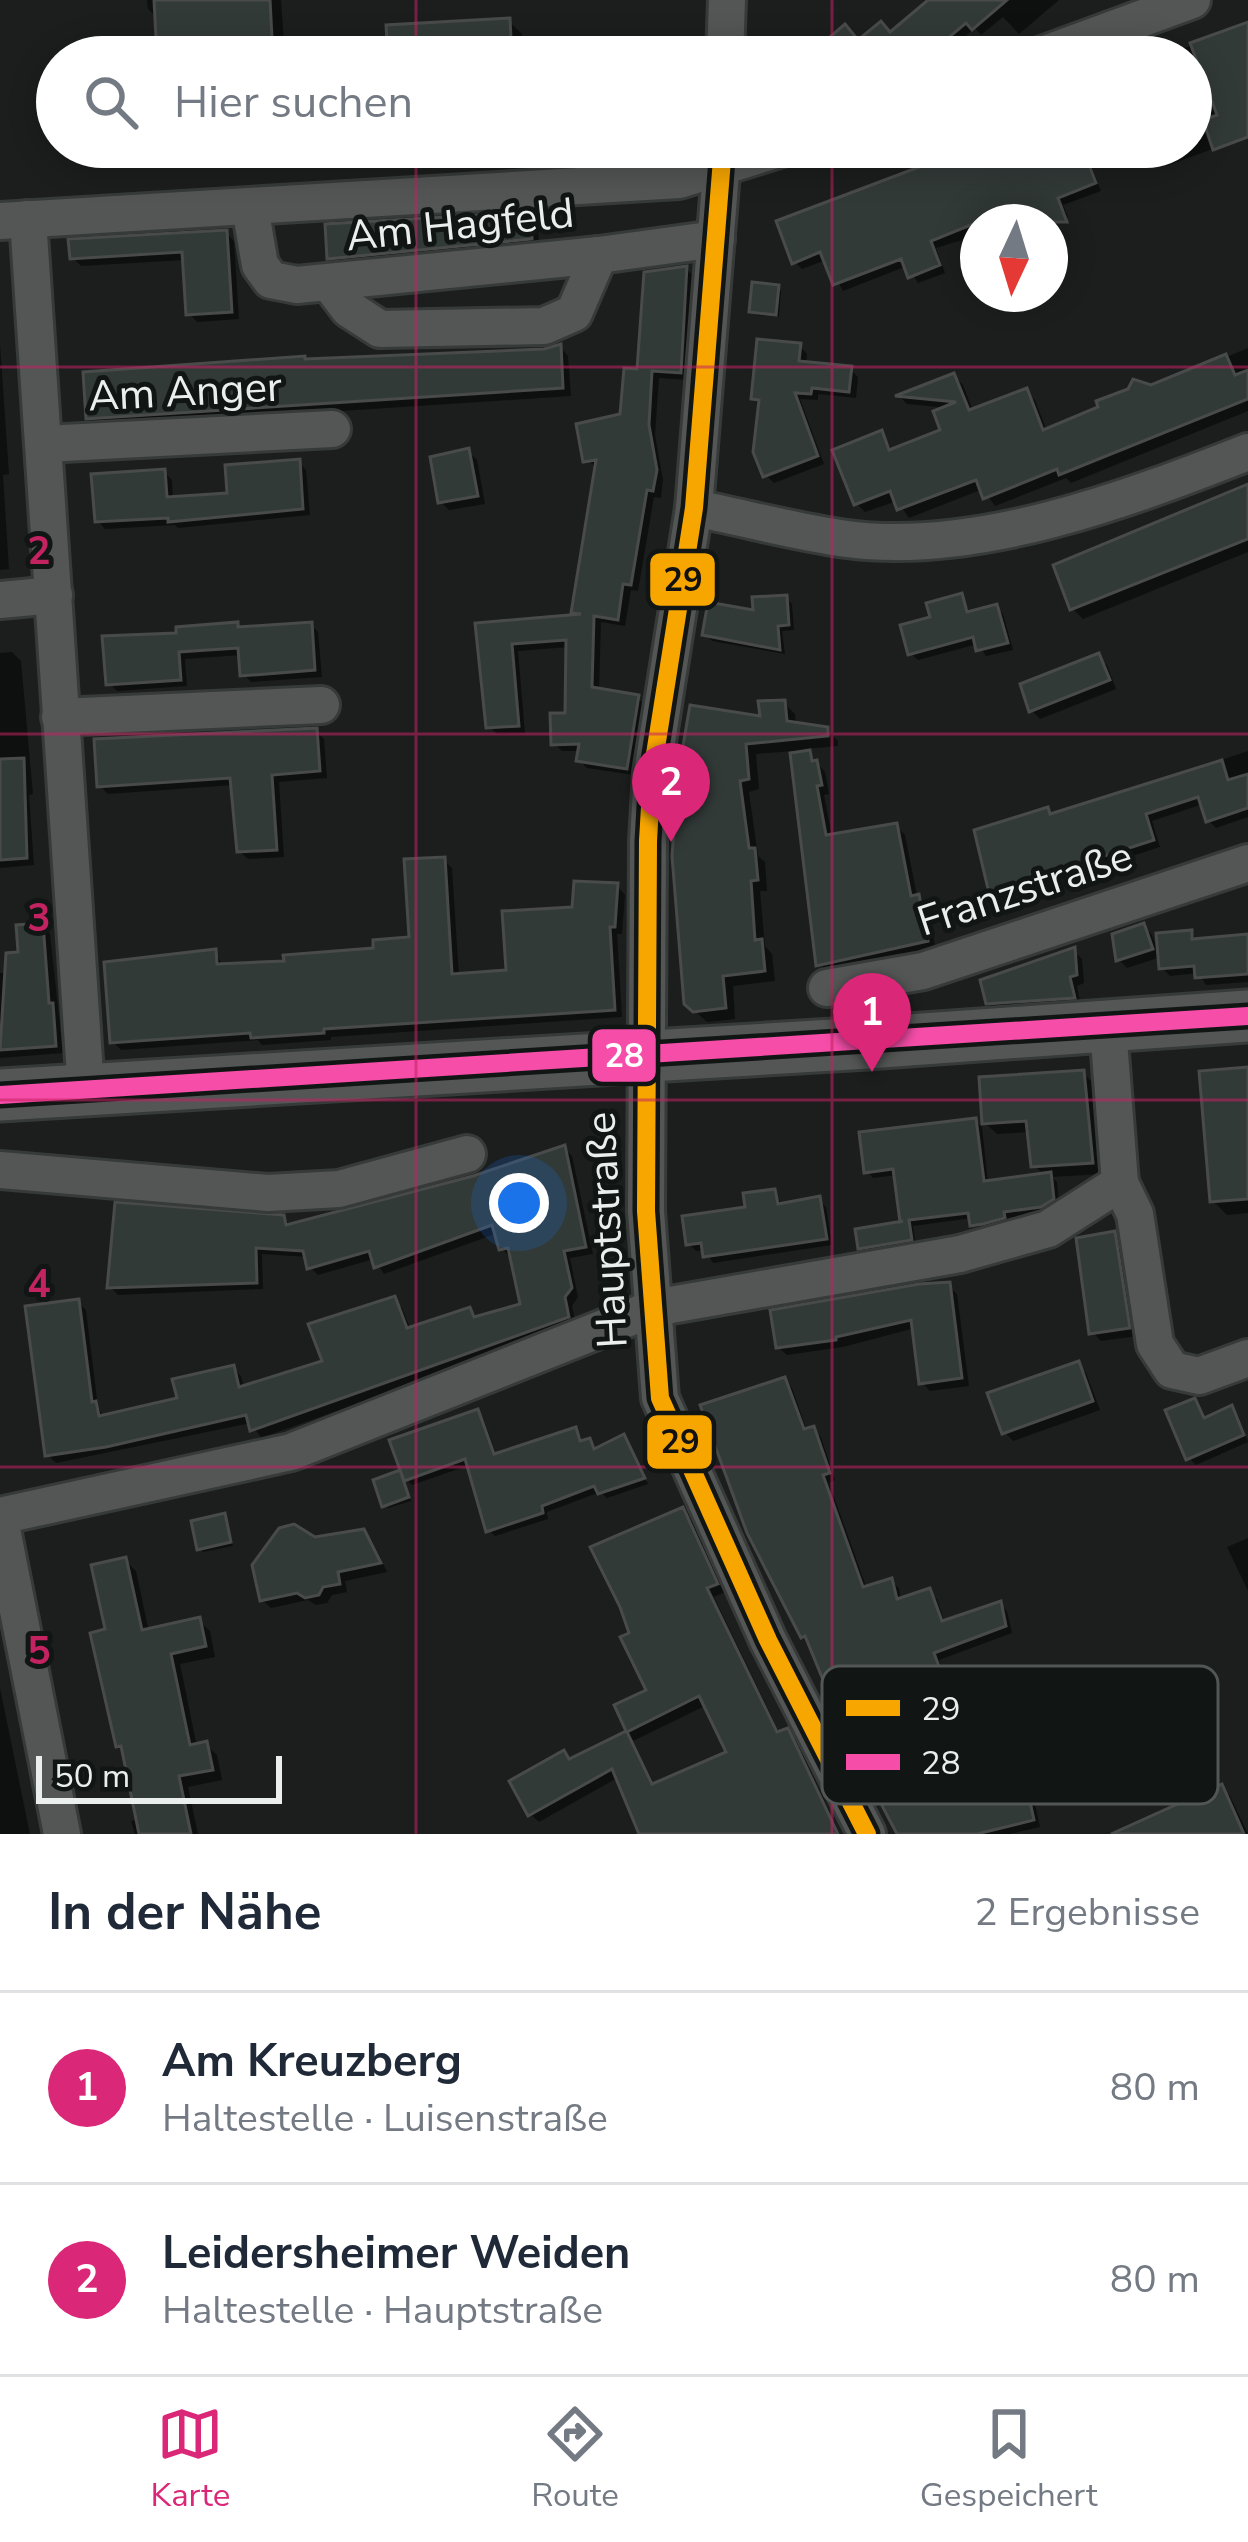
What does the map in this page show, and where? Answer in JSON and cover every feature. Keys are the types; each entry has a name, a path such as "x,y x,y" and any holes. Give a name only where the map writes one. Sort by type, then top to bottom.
{"main road":[{"path":"0,1095 1248,1016"}],"street":[{"path":"726,36 727,0"},
{"path":"1094,36 1192,0"},
{"path":"86,1090 44,444 14,220 679,180 702,168"},
{"name":"Hauptstraße","path":"721,168 694,508 652,773 646,1211 660,1398 768,1640 822,1745"},
{"name":"Am Hagfeld","path":"250,207 260,265 271,280 330,284 599,256 716,238"},
{"name":"Am Hagfeld","path":"330,284 349,309 380,329 544,326 574,313 599,256"},
{"name":"Am Anger","path":"44,444 332,429"},
{"path":"694,508 849,540 927,542 983,537 1248,452"},
{"path":"0,601 54,596"},
{"path":"60,717 322,705"},
{"name":"Franzstraße","path":"827,988 922,971 1248,863"},
{"path":"1108,1028 1120,1184 1135,1214 1155,1344 1172,1370 1199,1376 1247,1360"},
{"path":"0,1170 268,1193 340,1189 467,1154"},
{"path":"62,1834 0,1518 291,1452 654,1308 960,1254 1048,1229 1120,1184"},
{"name":"Hauptstraße","path":"853,1804 868,1834"}],"building":[{"path":"154,0 270,0 272,36 156,36"},
{"path":"928,0 1007,0 972,30 966,23 950,36 863,36 881,21 890,32"},
{"path":"510,18 511,36 387,36 386,25"},
{"path":"1248,22 1248,137 1213,150 1212,117 1217,115 1212,102 1209,36"},
{"path":"845,24 855,36 831,36"},
{"path":"916,168 1090,168 1096,183 1058,198 1060,204 960,204 960,229 931,241 940,265 908,278 901,259 833,285 820,252 792,264 776,221"},
{"path":"530,212 532,239 327,259 325,224"},
{"path":"227,230 232,312 186,315 182,252 70,259 68,239"},
{"path":"687,266 681,373 652,371 649,425 657,470 653,491 647,490 631,585 623,584 618,620 594,616 592,687 639,695 627,769 576,761 579,744 551,745 550,713 565,713 566,640 512,644 519,726 486,728 475,623 581,614 571,613 596,460 583,462 576,424 620,414 624,368 637,369 644,272"},
{"path":"752,282 779,285 776,315 749,312"},
{"path":"757,339 801,343 799,361 852,366 849,392 812,388 811,394 795,393 818,456 763,477 753,452 759,400 751,399"},
{"path":"561,344 563,388 86,419 83,372 305,356 544,349"},
{"path":"1226,354 1235,375 1248,370 1248,399 1059,475 1057,469 983,499 976,480 897,510 890,491 854,505 832,450 882,430 889,450 940,430 933,411 956,402 895,396 954,373 969,410 1027,388 1043,430 1098,407 1096,401 1128,389 1133,379 1151,385"},
{"path":"469,448 478,496 438,503 430,457"},
{"path":"300,459 303,509 168,522 168,518 95,522 91,474 165,469 167,497 227,493 225,465"},
{"path":"1248,484 1248,539 1070,610 1053,565"},
{"path":"962,593 967,612 997,604 1008,643 976,651 973,637 908,655 900,625 930,617 926,603"},
{"path":"787,595 789,625 778,626 780,650 702,635 708,602 753,610 752,597"},
{"path":"238,622 238,627 312,622 315,670 240,676 238,648 179,652 181,680 106,685 102,636 176,633 176,627"},
{"path":"1099,653 1110,680 1029,712 1020,684"},
{"path":"785,700 787,721 828,727 828,736 746,744 749,779 740,781 749,848 755,848 758,880 751,881 755,940 762,939 765,971 723,976 726,1008 693,1012 684,1004 672,856 678,775 690,705 760,716 758,701"},
{"path":"317,728 320,771 272,775 277,850 237,852 230,778 97,787 94,739"},
{"path":"810,750 822,785 817,786 826,835 897,823 911,896 919,894 928,941 816,966 790,753"},
{"path":"24,758 27,858 0,860 0,759"},
{"path":"1222,760 1228,780 1248,774 1248,808 1206,822 1198,797 1146,814 1154,840 989,893 974,830 1048,807 1050,814"},
{"path":"445,857 452,974 506,970 502,911 572,907 574,881 618,883 615,927 610,927 615,1010 251,1038 250,1033 110,1043 104,962 216,949 217,964 284,961 283,955 373,948 373,940 409,937 404,859"},
{"path":"43,923 56,1046 0,1050 6,953 18,952 16,925"},
{"path":"1144,923 1153,949 1116,961 1112,934"},
{"path":"1192,930 1192,939 1248,934 1248,974 1195,978 1194,966 1159,969 1156,933"},
{"path":"1075,947 1077,975 1070,977 1075,998 986,1004 980,980"},
{"path":"1248,1067 1248,1199 1210,1202 1199,1071"},
{"path":"1084,1070 1093,1163 1031,1167 1026,1121 982,1124 979,1077"},
{"path":"976,1118 984,1181 1051,1172 1054,1199 1041,1207 1004,1212 1005,1218 970,1226 968,1213 909,1220 912,1240 858,1249 855,1229 900,1222 893,1169 864,1173 859,1132"},
{"path":"565,1145 586,1247 564,1251 572,1288 565,1297 569,1317 250,1431 246,1415 45,1456 25,1306 79,1299 92,1402 96,1401 99,1416 177,1398 172,1379 234,1365 239,1387 322,1361 308,1324 395,1296 407,1328 470,1307 474,1317 520,1304 508,1248 499,1250 492,1225 374,1268 369,1251 307,1269 303,1251 256,1248 257,1283 107,1288 115,1202 284,1215 286,1225 473,1176"},
{"path":"775,1189 778,1204 820,1196 827,1239 703,1257 701,1243 686,1245 682,1216 745,1207 743,1193"},
{"path":"1115,1231 1130,1328 1089,1334 1076,1238"},
{"path":"950,1282 962,1378 919,1384 911,1320 836,1340 776,1348 770,1310"},
{"path":"1079,1361 1093,1401 1002,1434 987,1393"},
{"path":"785,1377 804,1429 814,1426 830,1473 823,1475 863,1587 892,1578 897,1599 930,1588 942,1621 1001,1601 1006,1626 934,1653 939,1666 822,1666 822,1677 805,1636 801,1638 747,1533 700,1405"},
{"path":"1195,1398 1204,1418 1232,1405 1244,1435 1186,1460 1165,1410"},
{"path":"478,1409 494,1454 576,1427 580,1441 590,1438 594,1449 624,1434 645,1478 598,1494 594,1486 542,1506 543,1513 486,1532 465,1459 404,1481 389,1440"},
{"path":"400,1470 409,1497 382,1507 373,1480"},
{"path":"683,1507 718,1584 707,1588 777,1732 788,1728 838,1834 639,1834 612,1769 528,1816 509,1781 564,1750 569,1759 626,1731 614,1705 646,1690 620,1637 629,1633 590,1547","holes":["699,1696 726,1752 652,1784 627,1732"]},
{"path":"225,1513 231,1542 197,1550 191,1521"},
{"path":"294,1524 315,1537 364,1529 381,1563 338,1572 340,1584 323,1587 319,1595 305,1598 297,1593 260,1601 252,1565 279,1528"},
{"path":"126,1557 142,1630 200,1617 206,1646 171,1654 190,1745 207,1741 213,1770 179,1776 191,1834 139,1834 121,1746 116,1747 90,1633 105,1629 91,1565"},
{"path":"1222,1784 1244,1834 1111,1834 1178,1804 1218,1804"},
{"path":"881,1804 1030,1804 1034,1820 977,1834 897,1834"}],"transit line":[{"name":"29","path":"721,168 694,508 652,773 646,1211 660,1398 768,1640 822,1746"},
{"name":"28","path":"0,1095 1248,1016"},
{"name":"29","path":"852,1804 867,1834"}],"place":[{"name":"Leidersheimer Weiden","path":"671,842"},
{"name":"Am Kreuzberg","path":"872,1072"}]}
